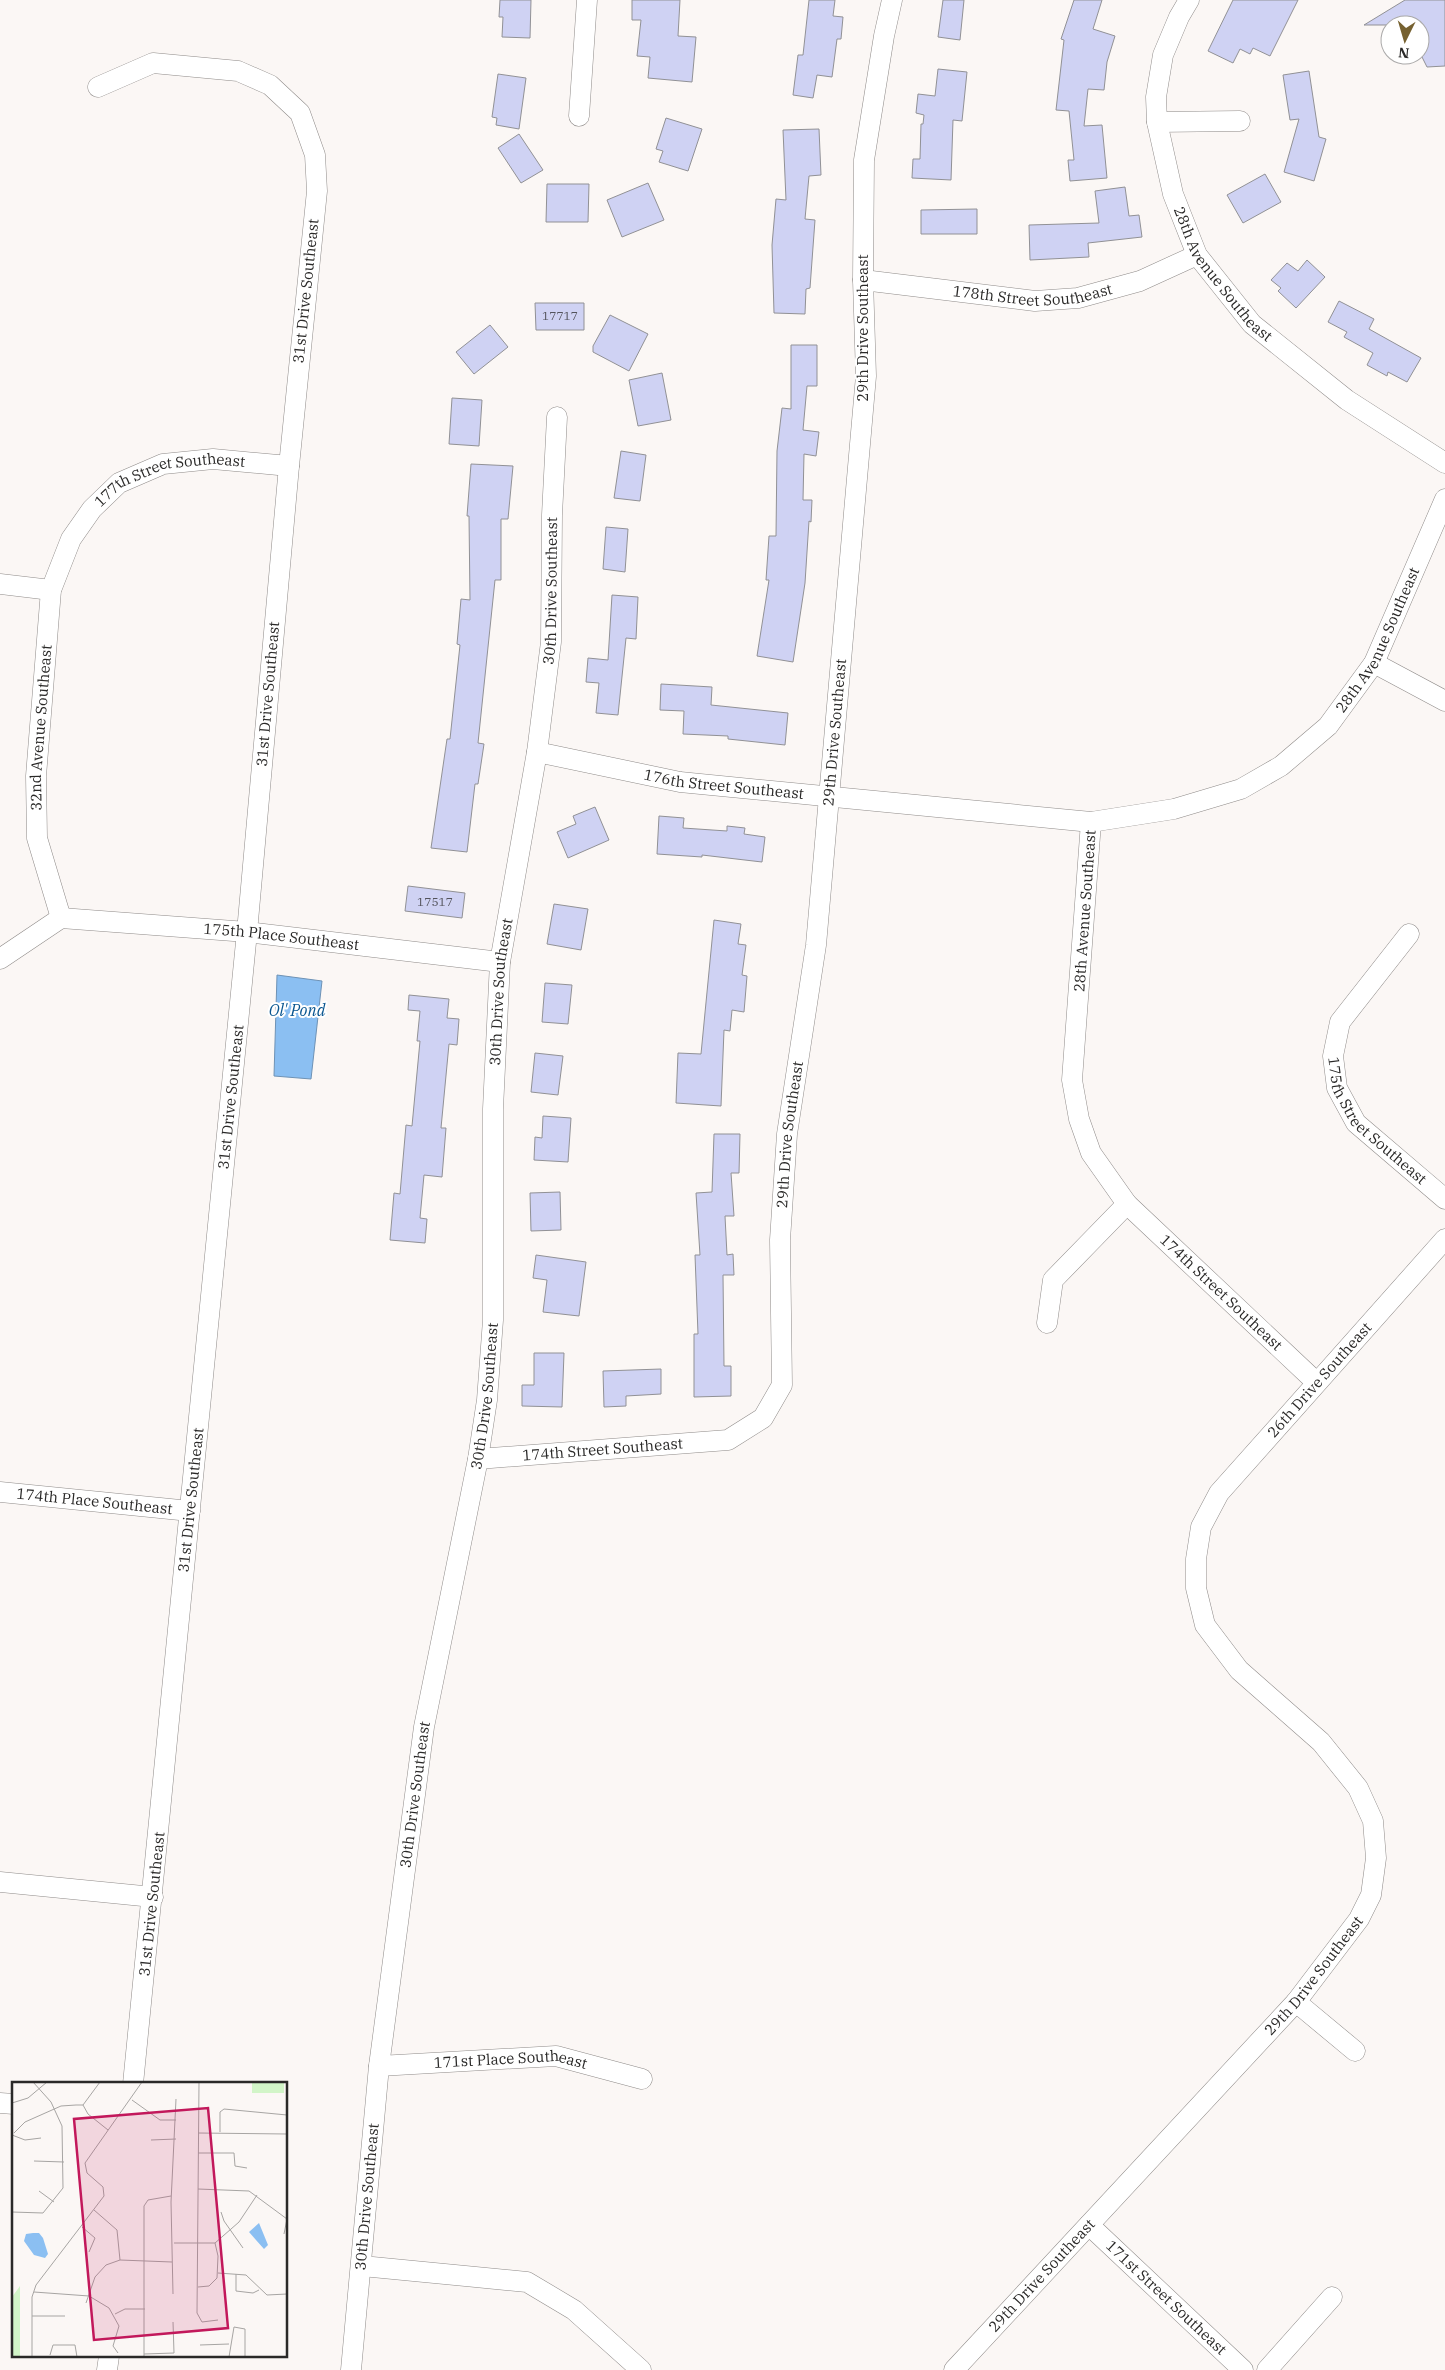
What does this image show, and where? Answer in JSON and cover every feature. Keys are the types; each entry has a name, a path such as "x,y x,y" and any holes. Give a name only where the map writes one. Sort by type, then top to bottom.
{"street":[{"path":"579,116 587,0"},
{"name":"29th Drive Southeast","path":"728,1440 763,1418 782,1385 780,1240 787,1134 816,945 866,376 863,280 864,160 884,36 892,0"},
{"name":"28th Avenue Southeast","path":"1189,0 1179,17 1163,55 1156,97 1157,122 1173,194 1197,255 1252,324 1347,400 1445,463"},
{"name":"31st Drive Southeast","path":"98,87 153,63 238,71 270,85 300,113 315,155 316,191 247,932 133,2082"},
{"path":"1157,122 1240,121"},
{"name":"178th Street Southeast","path":"863,280 1035,301 1078,298 1140,281 1197,255"},
{"name":"30th Drive Southeast","path":"351,2370 379,2066 424,1727 478,1459 487,1400 493,1320 493,1109 500,962 537,752 551,642 552,515 557,417"},
{"name":"177th Street Southeast","path":"72,540 92,509 119,483 163,464 213,459 289,466"},
{"name":"28th Avenue Southeast","path":"1127,1204 1091,1153 1079,1119 1072,1080 1091,822 1174,809 1240,789 1281,766 1328,726 1374,663 1445,498"},
{"name":"32nd Avenue Southeast","path":"61,918 37,838 36,776 51,590 72,540"},
{"path":"0,584 51,590"},
{"path":"1374,663 1445,701"},
{"name":"176th Street Southeast","path":"537,752 680,782 1091,822"},
{"path":"0,959 61,918"},
{"name":"175th Place Southeast","path":"61,918 247,932 500,962"},
{"name":"175th Street Southeast","path":"1409,934 1340,1022 1333,1056 1337,1088 1356,1123 1445,1199"},
{"path":"1047,1323 1053,1280 1127,1204"},
{"name":"174th Street Southeast","path":"1127,1204 1316,1382"},
{"name":"26th Drive Southeast","path":"1201,1527 1219,1493 1316,1382 1445,1240"},
{"name":"174th Street Southeast","path":"478,1459 728,1440"},
{"name":"174th Place Southeast","path":"0,1492 190,1511"},
{"name":"29th Drive Southeast","path":"954,2370 1296,2002 1359,1919 1371,1895 1376,1858 1373,1821 1358,1788 1320,1742 1239,1670 1205,1625 1196,1588 1196,1559 1201,1527"},
{"path":"0,1882 153,1896"},
{"path":"1296,2002 1355,2051"},
{"name":"171st Place Southeast","path":"379,2066 556,2056 642,2079"},
{"name":"171st Street Southeast","path":"1089,2226 1243,2370"},
{"path":"362,2266 526,2282 574,2310 641,2370"},
{"path":"1267,2370 1332,2298"}],"water":[{"name":"Ol' Pond","path":"277,975 322,981 311,1079 274,1076"}],"building":[{"path":"500,0 531,0 530,38 502,37 503,17 499,17"},
{"path":"632,0 680,0 678,36 696,37 692,82 648,78 650,57 637,56 641,20 632,20"},
{"path":"809,0 835,0 833,16 843,17 841,39 837,39 832,77 817,75 813,98 793,95 798,55 803,55"},
{"path":"943,0 964,0 960,40 938,37"},
{"path":"1074,0 1102,0 1093,29 1115,36 1107,62 1104,90 1088,89 1084,126 1102,125 1107,178 1070,181 1068,160 1074,160 1069,111 1056,110 1064,40 1061,39"},
{"path":"1233,0 1298,0 1270,56 1253,48 1250,54 1240,49 1233,63 1208,51"},
{"path":"1405,0 1445,0 1445,66 1427,67 1426,65 1430,65 1430,15 1380,15"},
{"path":"1380,15 1380,25 1364,25"},
{"path":"938,69 967,72 962,121 953,120 951,180 912,178 913,159 920,159 921,124 923,124 924,115 916,113 918,94 935,96"},
{"path":"1309,71 1319,137 1326,139 1314,181 1284,172 1299,119 1290,120 1283,75"},
{"path":"498,74 526,78 519,129 496,125 497,118 492,117"},
{"path":"666,118 702,129 688,171 659,162 663,151 656,149"},
{"path":"819,129 821,175 809,176 805,219 815,220 810,288 806,289 805,314 774,313 772,245 776,199 786,200 783,130"},
{"path":"519,134 543,170 521,183 498,148"},
{"path":"1265,174 1281,202 1243,223 1227,195"},
{"path":"648,183 664,220 622,237 607,200"},
{"path":"547,184 589,184 588,222 546,222"},
{"path":"1125,187 1129,216 1139,215 1142,237 1088,243 1089,257 1030,260 1029,225 1099,223 1095,191"},
{"path":"977,209 977,234 921,234 921,210"},
{"path":"1307,260 1325,277 1296,308 1278,291 1281,288 1271,280 1287,263 1298,271"},
{"path":"1339,301 1374,319 1369,329 1421,358 1407,382 1388,372 1387,376 1367,365 1373,353 1344,337 1347,332 1328,322"},
{"path":"535,303 584,303 584,330 536,330"},
{"path":"610,315 648,334 629,371 593,352 593,346"},
{"path":"490,325 508,347 474,374 456,352"},
{"path":"791,345 817,345 817,386 807,386 803,430 819,432 816,456 804,454 803,500 812,500 811,522 809,521 805,583 793,662 757,656 769,580 766,580 769,536 776,536 777,451 782,408 791,409"},
{"path":"662,373 671,420 638,426 629,380"},
{"path":"452,398 482,400 479,446 449,444"},
{"path":"621,451 646,455 640,501 614,498"},
{"path":"471,464 513,466 508,519 501,519 501,580 495,580 478,743 484,744 478,784 475,784 467,852 431,848 447,739 450,739 460,645 457,644 461,599 470,600 469,516 467,516"},
{"path":"606,527 628,529 625,572 603,569"},
{"path":"612,595 638,597 636,639 626,638 618,715 596,713 599,683 586,682 588,658 608,660"},
{"path":"661,684 712,687 711,705 788,713 785,745 728,739 728,736 683,734 684,711 660,710"},
{"path":"595,807 609,840 568,858 557,832 576,824 573,816"},
{"path":"659,816 684,818 683,828 727,831 727,826 745,828 744,834 765,837 762,862 702,855 702,857 657,854"},
{"path":"408,886 465,893 462,918 405,911"},
{"path":"554,904 588,909 581,950 547,944"},
{"path":"714,920 741,924 738,944 746,945 742,975 747,976 744,1012 732,1010 730,1031 724,1030 721,1106 676,1103 678,1053 701,1054"},
{"path":"545,983 572,985 568,1024 542,1022"},
{"path":"409,995 449,999 447,1018 459,1019 457,1045 449,1044 441,1128 446,1128 442,1177 424,1175 420,1218 427,1219 425,1243 390,1240 394,1193 400,1194 406,1125 412,1126 420,1041 417,1041 420,1011 408,1010"},
{"path":"535,1053 563,1056 558,1095 531,1092"},
{"path":"543,1116 571,1118 568,1162 534,1160 535,1137 542,1138"},
{"path":"714,1134 740,1134 739,1173 731,1173 734,1216 725,1216 727,1255 733,1254 734,1275 723,1275 724,1366 731,1366 731,1396 694,1397 694,1334 698,1334 695,1255 700,1255 696,1193 712,1192"},
{"path":"560,1192 561,1230 531,1231 530,1193"},
{"path":"536,1255 586,1262 579,1316 543,1312 547,1280 533,1278"},
{"path":"534,1353 564,1353 562,1407 522,1406 522,1385 534,1385"},
{"path":"661,1369 661,1394 626,1396 626,1406 604,1407 603,1371"}]}
